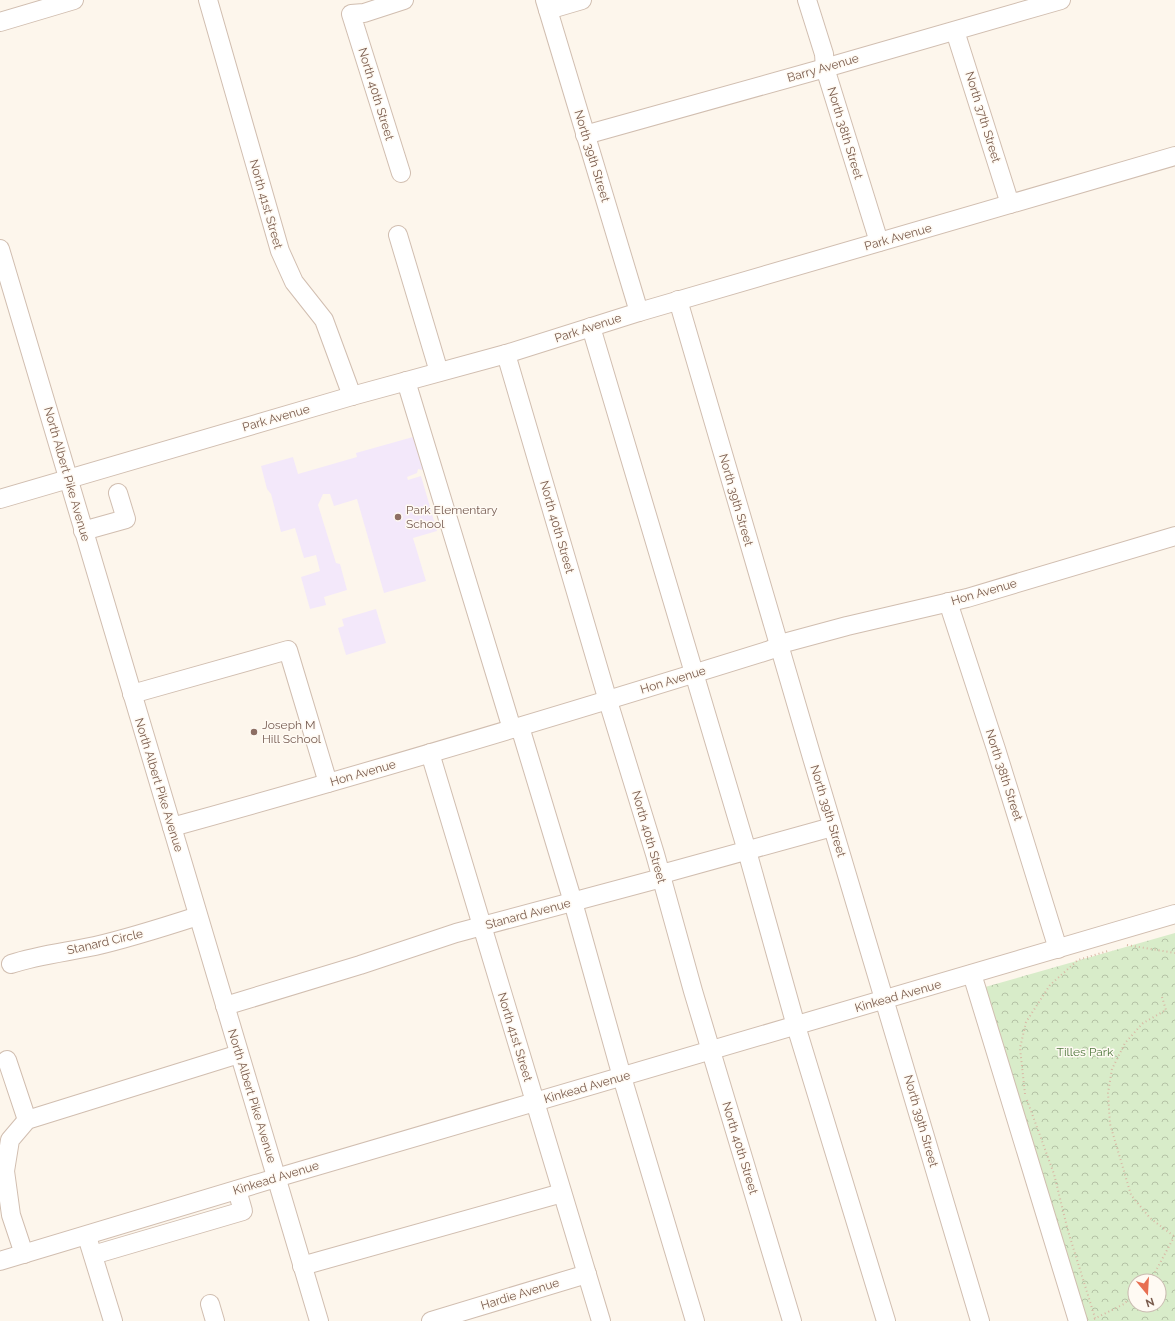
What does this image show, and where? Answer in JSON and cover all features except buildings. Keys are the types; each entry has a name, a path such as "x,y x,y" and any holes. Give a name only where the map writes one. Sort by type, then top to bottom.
{"street":[{"path":"0,22 74,0"},
{"name":"North 41st Street","path":"208,0 280,251 294,282 324,320 352,396"},
{"name":"North 40th Street","path":"401,173 351,14 364,13 404,0"},
{"name":"North 38th Street","path":"807,0 824,54 825,68 879,242"},
{"name":"Barry Avenue","path":"585,135 1061,0"},
{"path":"547,5 574,1"},
{"name":"North 39th Street","path":"547,5 639,312"},
{"name":"North 37th Street","path":"955,30 1010,204"},
{"name":"Park Avenue","path":"0,499 352,396 506,354 678,300 1175,156"},
{"path":"398,235 439,372"},
{"name":"North Albert Pike Avenue","path":"0,249 319,1321"},
{"name":"North 39th Street","path":"678,300 832,827 980,1321"},
{"path":"591,327 693,674 747,851 796,1026 886,1321"},
{"name":"North 40th Street","path":"506,354 792,1321"},
{"path":"406,381 573,902 622,1077 695,1321"},
{"path":"84,531 126,519 118,493"},
{"name":"Hon Avenue","path":"172,827 608,701 779,646 847,626 967,598 1175,536"},
{"name":"North 38th Street","path":"948,602 996,749 1058,949"},
{"path":"132,694 288,650 328,783"},
{"name":"North 41st Street","path":"430,753 601,1321"},
{"name":"Stanard Avenue","path":"225,1006 360,965 456,933 654,880 669,872 832,827"},
{"name":"Kinkead Avenue","path":"0,1261 276,1178 1175,914"},
{"name":"Stanard Circle","path":"11,964 31,958 94,946 131,937 198,916"},
{"path":"972,974 1090,1320"},
{"path":"24,1254 11,1215 4,1170 10,1140 27,1120 239,1054"},
{"path":"7,1060 27,1120"},
{"path":"93,1255 243,1211 237,1190"},
{"path":"302,1266 562,1193"},
{"path":"87,1235 113,1321"},
{"name":"Hardie Avenue","path":"431,1321 587,1274"},
{"path":"210,1304 215,1321"}],"path":[{"path":"1122,946 1129,944 1175,953"},
{"path":"1090,1320 1054,1174 1025,1095 1020,1048 1026,1022 1050,985 1078,960 1114,949"},
{"path":"1155,1273 1175,1237 1150,1218 1130,1195 1110,1124 1108,1093 1112,1069 1125,1043 1143,1023 1166,1010 1162,996"},
{"path":"1089,1321 1124,1304 1127,1301"}],"shaded area":[{"name":"Park Elementary School","path":"413,437 423,470 418,469 417,473 407,477 408,480 421,476 437,531 413,538 426,581 384,593 357,499 334,506 330,494 323,494 318,505 336,563 340,564 347,590 324,597 326,605 310,609 301,577 320,571 316,555 304,558 295,528 281,532 271,494 267,489 261,466 293,457 298,474 357,457 356,453"},
{"path":"376,609 386,643 346,655 338,628 344,626 342,619"}],"green space":[{"name":"Tilles Park","path":"1175,933 1175,1321 1073,1321 971,991"}],"place":[{"name":"Park Elementary School","path":"398,517"},
{"name":"Joseph M Hill School","path":"254,732"}]}
